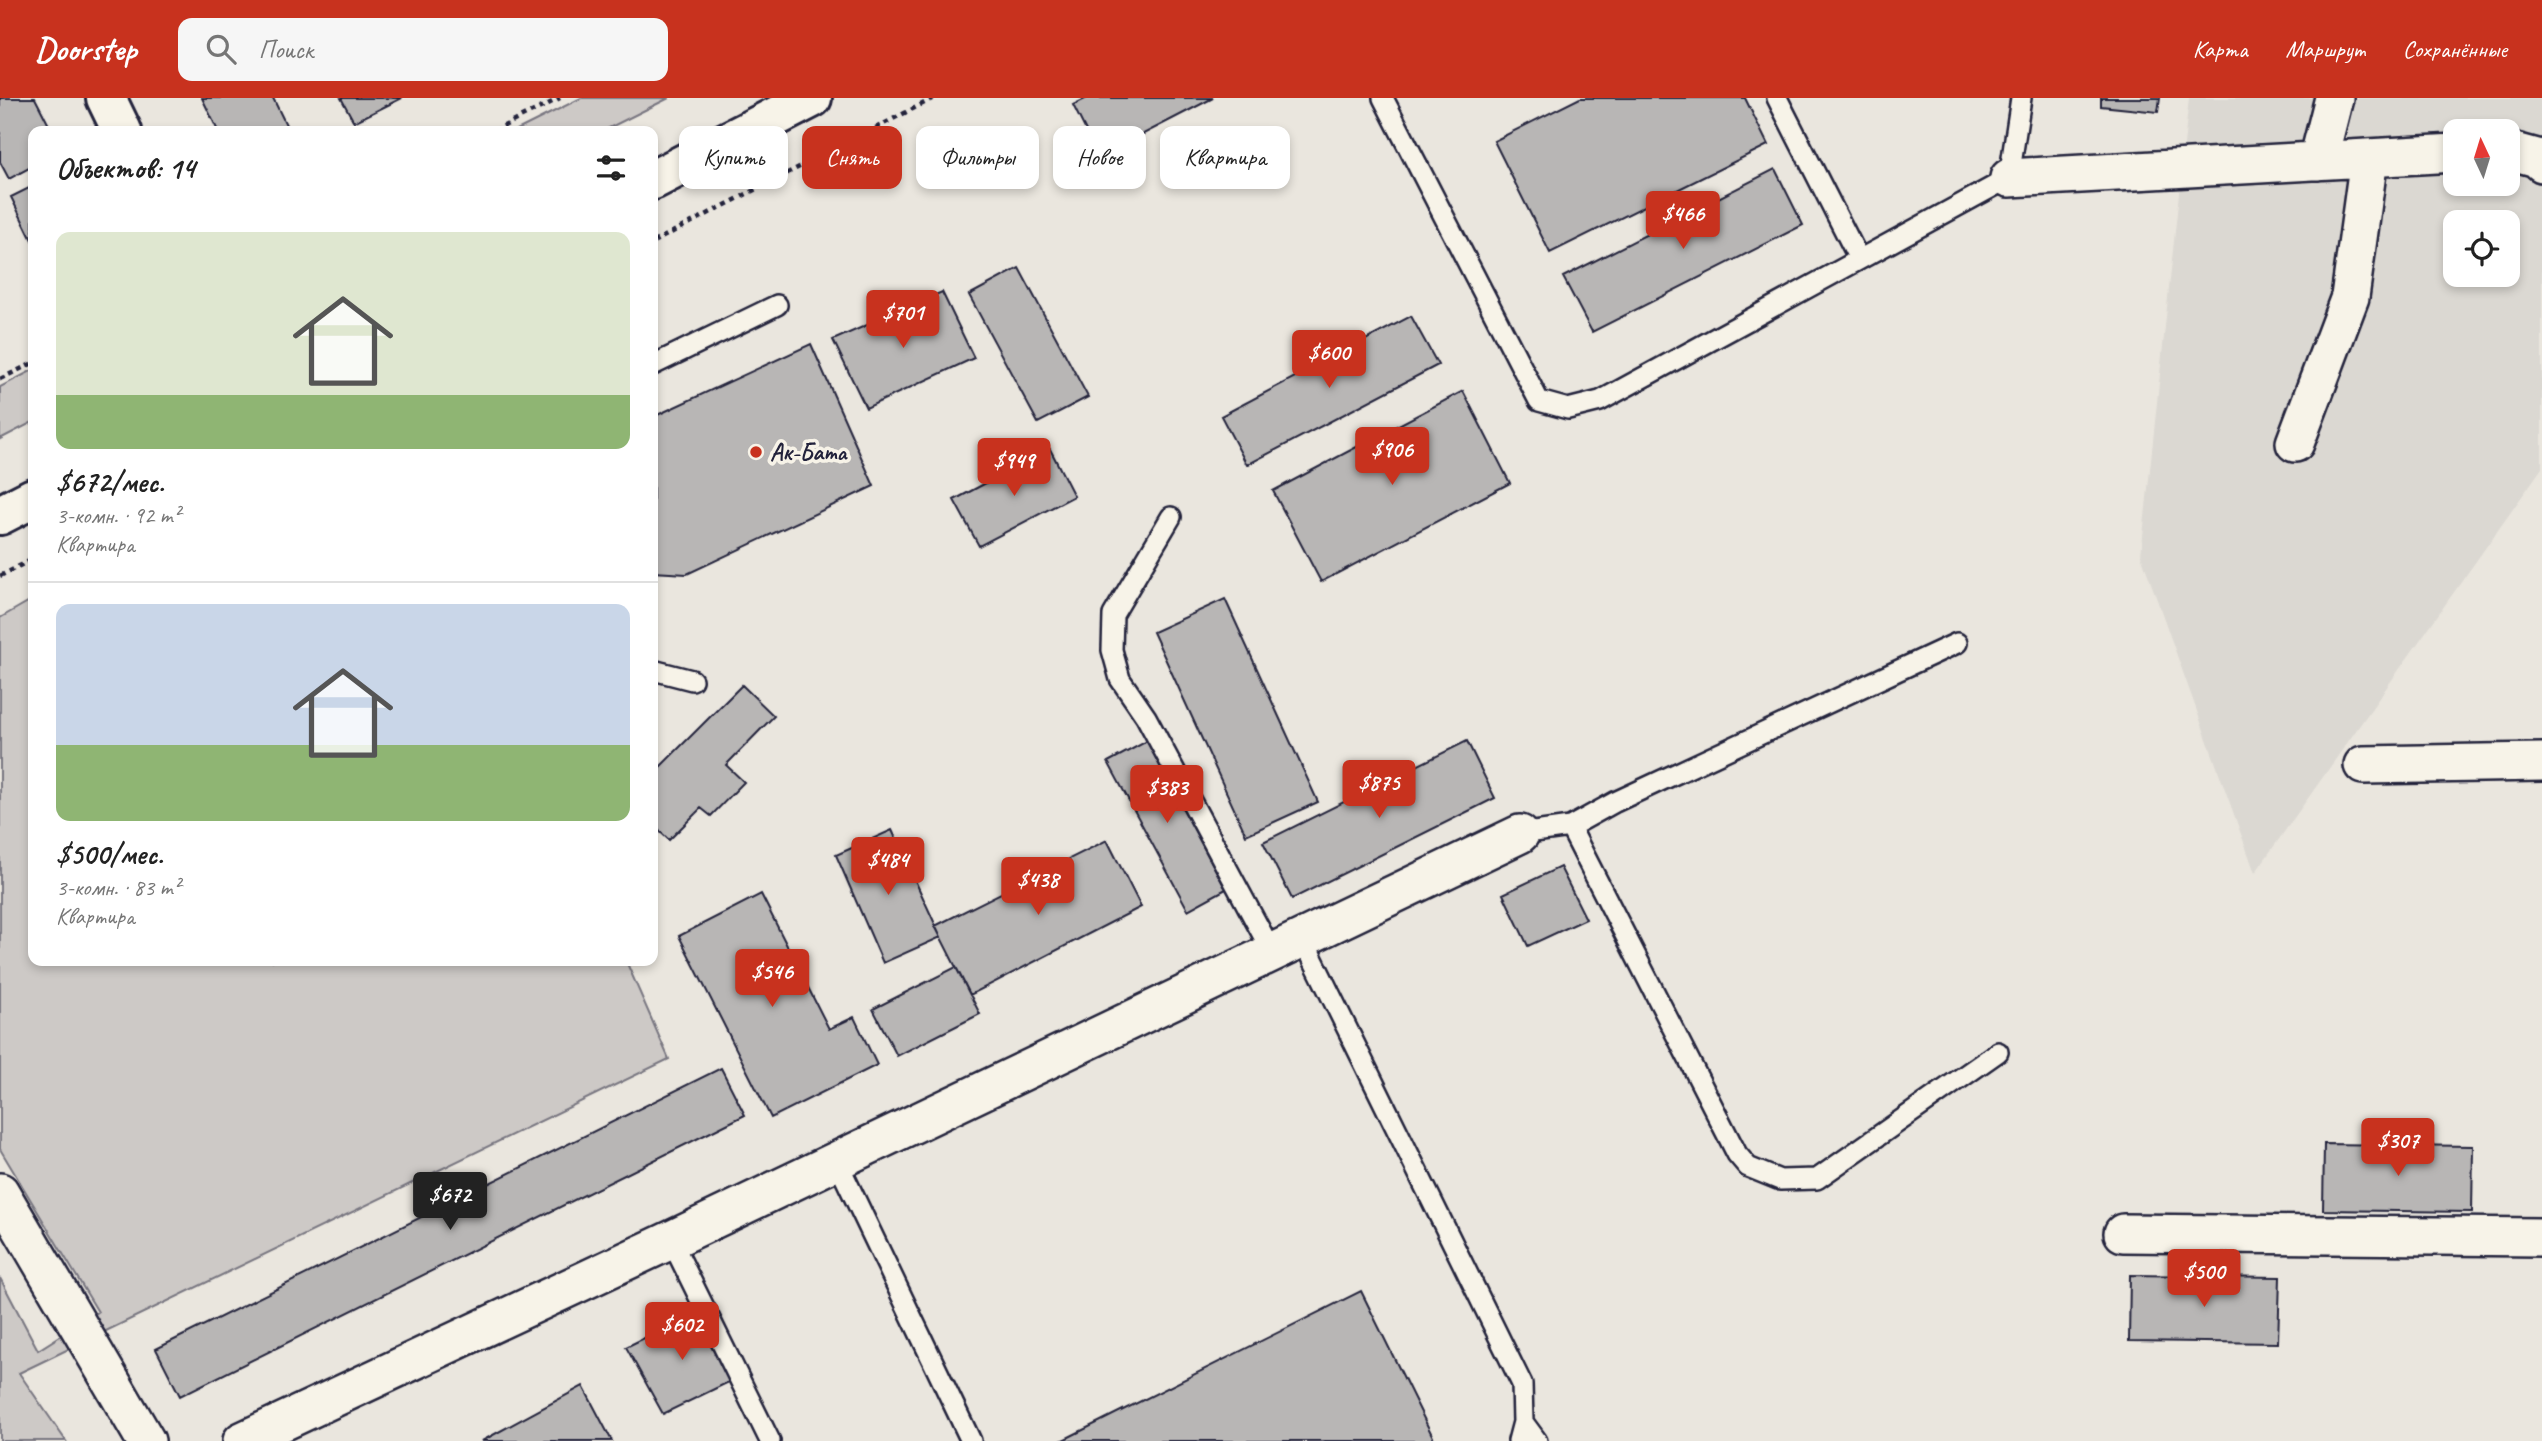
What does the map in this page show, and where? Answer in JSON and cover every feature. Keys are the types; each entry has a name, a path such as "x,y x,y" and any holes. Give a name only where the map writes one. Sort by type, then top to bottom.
{"main road":[{"path":"106,98 120,126"},
{"path":"658,177 811,98"},
{"path":"0,515 28,501"}],"street":[{"path":"2318,161 2334,98"},
{"path":"2009,178 2443,154"},
{"path":"2520,155 2542,163"},
{"path":"2295,443 2350,296 2369,158"},
{"path":"2362,765 2542,762"},
{"path":"242,1441 671,1240 1520,834"},
{"path":"0,1192 146,1441"},
{"path":"2123,1233 2542,1237"}],"lane":[{"path":"1383,98 1539,401 1568,410 1600,401 2009,178 2021,98"},
{"path":"1777,98 1859,259"},
{"path":"658,363 777,304"},
{"path":"1171,517 1113,615 1112,650 1120,679 1287,944 1522,1384 1520,1431 1537,1441"},
{"path":"1520,834 1570,827 1615,802 1957,643"},
{"path":"658,671 692,680"},
{"path":"1570,827 1737,1154 1748,1167 1780,1180 1817,1179 1998,1052"},
{"path":"836,1159 971,1441"},
{"path":"671,1240 770,1441"}],"path":[{"path":"504,126 560,98"},
{"path":"658,239 934,98"},
{"path":"0,379 28,365"},
{"path":"0,576 28,562"}],"shaded area":[{"path":"581,98 669,98 613,126 525,126"},
{"path":"2189,98 2542,98 2542,468 2255,873 2141,555"},
{"path":"28,373 28,425 0,439 0,387"},
{"path":"28,602 28,966 628,966 669,1059 19,1373 66,1441 0,1441 0,1278 38,1350 98,1312 0,1149 0,618"}],"building":[{"path":"0,98 35,98 49,126 28,126 28,169 9,179 0,162"},
{"path":"202,98 273,98 287,126 216,126"},
{"path":"341,98 402,98 354,122"},
{"path":"1087,98 1213,98 1146,133 1146,126 1084,126 1073,105"},
{"path":"1580,98 1745,98 1768,145 1550,253 1494,141"},
{"path":"2101,98 2160,98 2158,112 2101,106"},
{"path":"1775,169 1803,225 1592,332 1563,277"},
{"path":"28,188 28,232 11,197"},
{"path":"1019,268 1088,397 1038,423 969,295"},
{"path":"942,292 974,358 866,408 833,340"},
{"path":"1411,316 1438,365 1247,465 1221,416"},
{"name":"Ак-Бата","path":"811,344 874,486 687,574 658,572 658,415"},
{"path":"1463,391 1510,483 1321,582 1273,491"},
{"path":"1050,449 1074,496 979,546 954,500"},
{"path":"1225,599 1318,802 1246,835 1153,632"},
{"path":"742,685 774,716 726,765 744,782 711,816 701,808 669,840 658,830 658,769"},
{"path":"1147,741 1226,889 1188,910 1108,762"},
{"path":"1467,741 1495,798 1292,899 1263,842"},
{"path":"892,830 941,937 883,963 836,855"},
{"path":"1107,840 1141,907 970,995 935,926"},
{"path":"1560,867 1586,919 1528,946 1503,894"},
{"path":"761,894 829,1029 854,1017 877,1065 771,1118 679,936"},
{"path":"956,967 980,1014 897,1056 873,1009"},
{"path":"721,1068 745,1115 180,1396 156,1349"},
{"path":"2324,1144 2473,1146 2472,1212 2323,1210"},
{"path":"2130,1275 2280,1277 2278,1343 2129,1341"},
{"path":"1361,1291 1435,1441 1061,1441"},
{"path":"701,1310 737,1378 663,1414 626,1347"},
{"path":"583,1386 612,1441 482,1441"}],"place":[{"name":"Ак-Бата","path":"756,452"}]}
